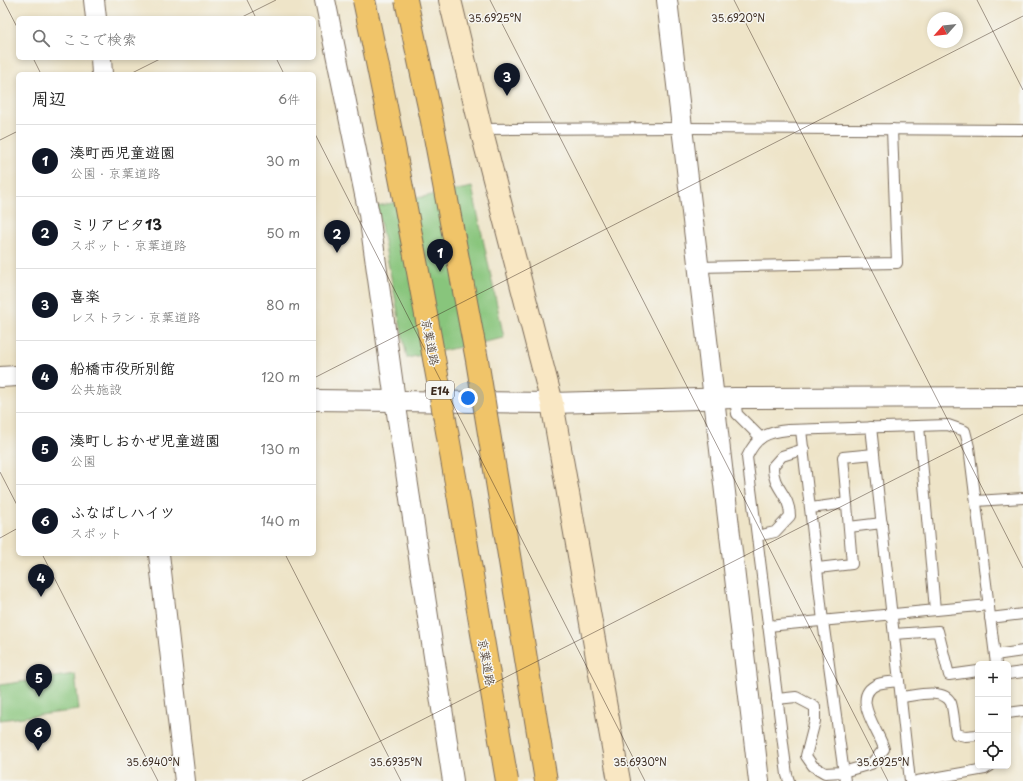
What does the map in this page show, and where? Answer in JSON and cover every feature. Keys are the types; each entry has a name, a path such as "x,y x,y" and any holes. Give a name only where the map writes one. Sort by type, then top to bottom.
{"highway":[{"name":"京葉道路","path":"364,0 393,140 448,431 508,781"},
{"path":"406,0 432,121 476,360 546,781"}],"street":[{"path":"94,0 96,16"},
{"path":"325,0 370,214 395,400 453,781"},
{"path":"450,0 481,129 552,403 619,781"},
{"path":"667,0 760,781"},
{"path":"101,60 102,72"},
{"path":"0,376 16,376"},
{"path":"316,400 552,403 714,398 1023,397"},
{"path":"159,556 186,781"}],"lane":[{"path":"481,129 682,128 1023,130"},
{"path":"698,267 897,263 892,129"},
{"path":"736,398 737,414 761,438"},
{"path":"789,781 787,776 777,699 747,457 752,446 761,438 773,432 871,427 948,425 965,432 969,447 995,660 1023,651"},
{"path":"919,426 935,610"},
{"path":"871,427 910,781"},
{"path":"801,430 823,621 844,776"},
{"path":"757,536 775,532 790,516 788,501 785,495 777,488 773,476 773,466 782,456 804,449"},
{"path":"818,568 852,564 842,457 874,454"},
{"path":"976,501 1023,498"},
{"path":"810,508 847,503"},
{"path":"848,527 882,523"},
{"path":"768,626 989,605"},
{"path":"990,618 1023,614"},
{"path":"894,634 938,631 949,675 975,671"},
{"path":"1011,674 1023,672"},
{"path":"777,699 796,697 815,707 815,721 806,756 813,766 825,773 844,776 871,764 884,749 881,738 867,712 864,701 868,690 878,684 899,681"},
{"path":"901,698 936,694 945,696 951,702 956,734 965,736 975,735"},
{"path":"1011,713 1023,711"},
{"path":"917,781 985,769"}],"green space":[{"path":"472,187 504,338 407,358 377,206"},
{"path":"75,674 79,710 0,720 0,685"}],"place":[{"name":"喜楽","path":"507,96"},
{"name":"ミリアビタ13","path":"337,253"},
{"name":"湊町西児童遊園","path":"440,272"},
{"name":"船橋市役所別館","path":"41,597"},
{"name":"湊町しおかぜ児童遊園","path":"39,697"},
{"name":"ふなばしハイツ","path":"38,751"}]}
